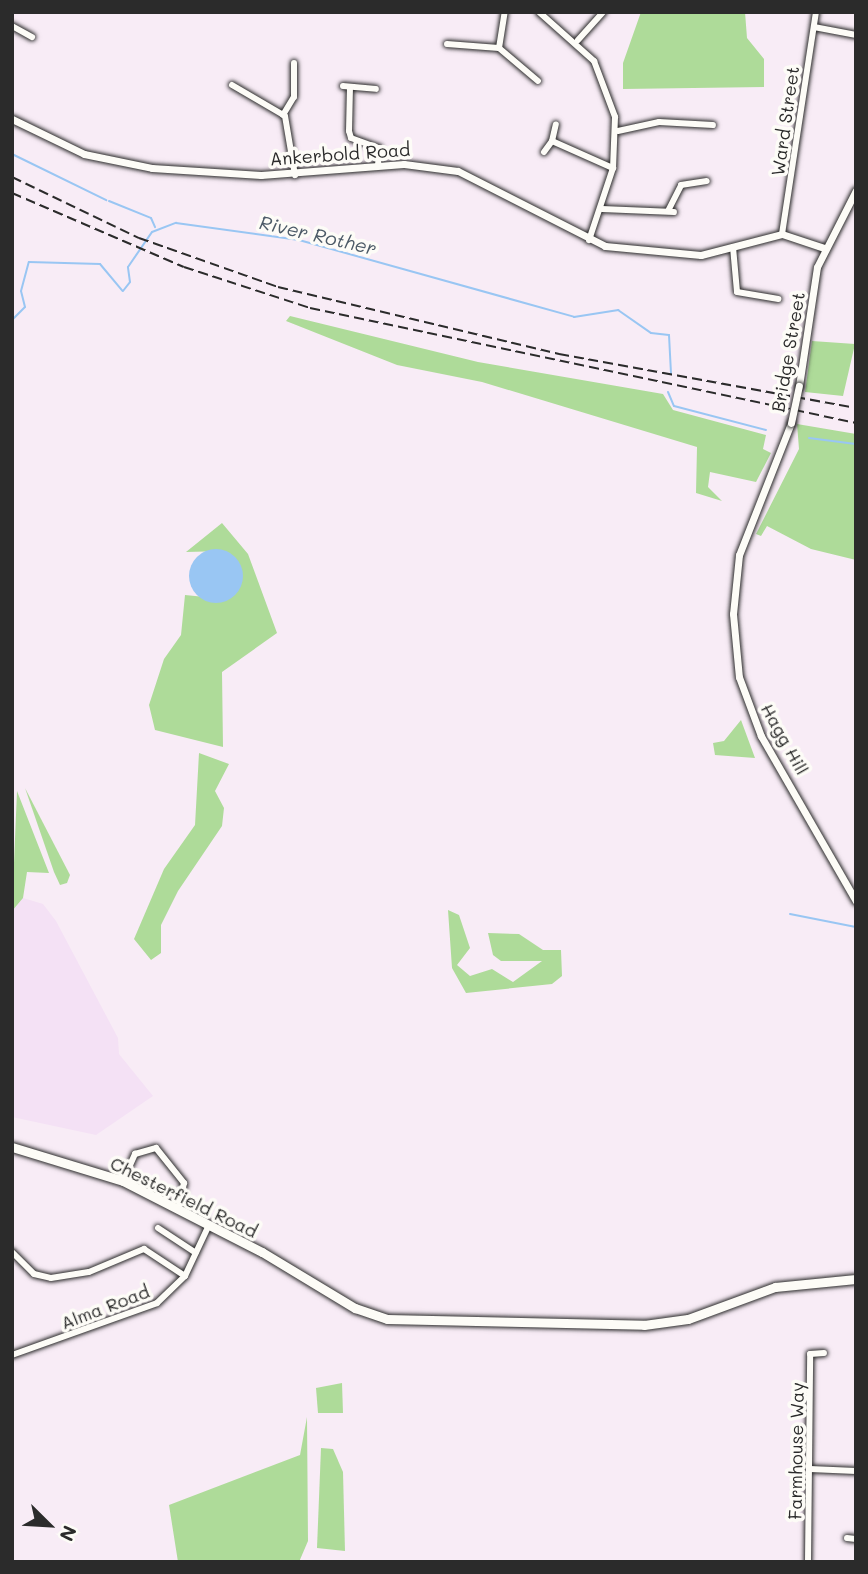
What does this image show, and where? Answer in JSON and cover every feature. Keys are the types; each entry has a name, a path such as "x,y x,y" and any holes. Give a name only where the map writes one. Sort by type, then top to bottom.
{"main road":[{"name":"Chesterfield Road","path":"12,1147 123,1181 262,1252 355,1308 387,1319 552,1324 672,1321 745,1294 799,1284 856,1279"}],"street":[{"path":"499,48 505,12"},
{"path":"539,12 578,40 608,87 618,131 613,168 602,209 589,240"},
{"path":"578,40 603,12"},
{"name":"Ward Street","path":"782,234 816,12"},
{"path":"12,26 32,37"},
{"path":"814,27 856,35"},
{"path":"447,44 499,48 538,81"},
{"path":"294,63 294,97 283,115 295,175"},
{"path":"232,85 283,115"},
{"path":"376,89 347,86 351,138 379,148 378,166"},
{"name":"Ankerbold Road","path":"12,119 84,155 121,163 295,175 378,166 468,174 589,240 678,254 733,247 782,234"},
{"path":"618,131 659,121 713,125"},
{"path":"544,152 552,141 556,124"},
{"path":"552,141 613,168"},
{"path":"602,209 671,212 681,185 707,180"},
{"name":"Bridge Street","path":"779,461 799,386 824,248 856,190"},
{"path":"782,234 824,248"},
{"path":"733,247 737,292 778,299"},
{"name":"Hagg Hill","path":"779,461 739,555 733,614 739,677 761,736 856,901"},
{"path":"123,1181 135,1154 156,1148 184,1183 178,1210"},
{"name":"Alma Road","path":"12,1355 145,1311 185,1276 209,1225"},
{"path":"158,1228 196,1253"},
{"path":"12,1252 34,1273 51,1278 89,1272 144,1249 185,1276"},
{"name":"Farmhouse Way","path":"808,1562 810,1354 824,1353"},
{"path":"810,1469 856,1471"},
{"path":"847,1538 856,1539"}],"shaded area":[{"path":"23,898 43,904 56,921 118,1038 119,1054 153,1096 96,1135 12,1117 12,911"}],"green space":[{"path":"641,12 745,12 747,38 764,59 764,87 623,89 623,63"},
{"path":"290,316 478,362 663,394 673,410 766,435 763,449 771,453 756,482 710,472 708,487 722,501 696,493 697,447 482,382 397,365 286,321"},
{"path":"812,341 855,344 843,396 805,392"},
{"path":"797,424 856,434 856,560 811,549 767,526 761,536 756,534 799,449"},
{"path":"222,523 248,554 277,633 222,672 223,747 155,730 149,705 164,659 181,635 185,595 225,599 225,551 186,552"},
{"path":"741,720 755,758 715,755 713,743 724,741"},
{"path":"199,753 229,764 215,791 224,808 222,826 178,891 161,925 161,953 151,960 134,939 164,869 195,825"},
{"path":"25,788 70,875 67,883 60,885 54,872"},
{"path":"17,791 49,873 27,872 23,898 12,911"},
{"path":"448,910 459,915 470,948 457,965 470,976 492,969 513,982 542,961 501,961 493,955 488,933 519,934 543,950 561,950 562,976 552,984 466,993 452,968"},
{"path":"342,1383 343,1413 318,1413 316,1388"},
{"path":"307,1417 308,1541 299,1562 178,1562 169,1505 300,1455"},
{"path":"321,1448 333,1449 343,1472 345,1551 317,1548"}],"water":[{"path":"221,549 231,553 239,561 243,576 239,591 231,599 211,603 201,599 193,591 189,571 193,561 201,553"}],"waterway":[{"path":"12,154 106,200"},
{"path":"109,201 151,218 155,227"},
{"name":"River Rother","path":"12,320 25,307 21,291 29,262 100,264 123,291 130,282 128,267 152,232 176,223 299,240 574,317 618,310 651,333 669,335 671,374"},
{"name":"River Rother","path":"668,392 674,406 766,430"},
{"name":"River Rother","path":"809,438 856,444"},
{"path":"790,914 856,927"}],"railway":[{"path":"12,177 139,238 278,287 559,354 856,408"},
{"path":"12,193 184,267 310,308 856,423"}]}
